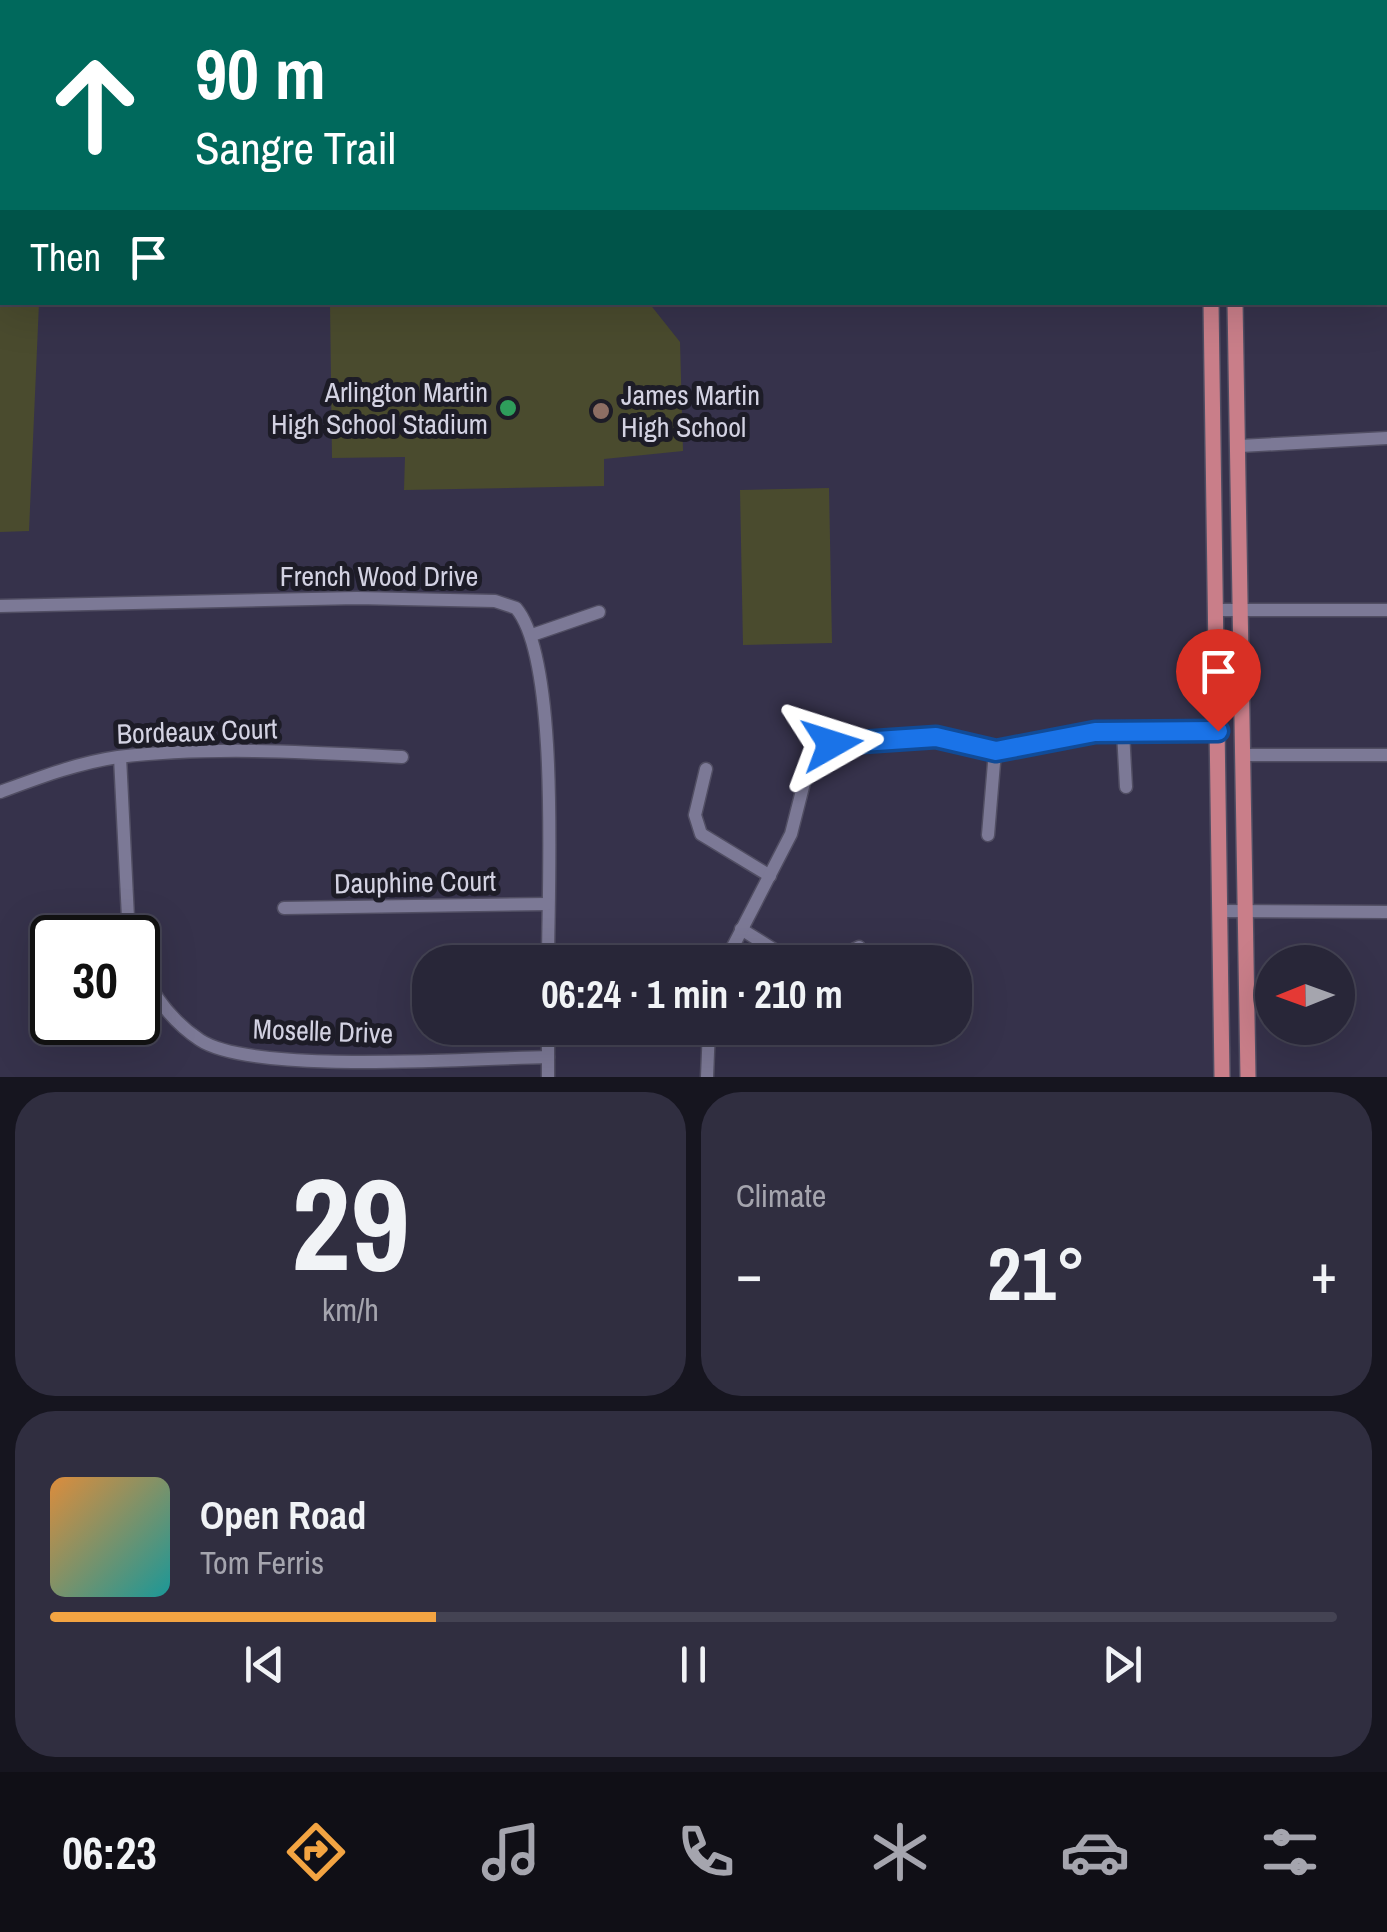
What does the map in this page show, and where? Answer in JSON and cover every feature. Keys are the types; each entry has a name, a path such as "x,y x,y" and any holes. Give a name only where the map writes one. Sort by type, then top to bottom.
{"main road":[{"path":"1211,305 1222,1077"},
{"path":"1235,305 1248,1077"}],"street":[{"path":"1240,446 1387,438"},
{"name":"French Wood Drive","path":"0,606 358,598 495,601 516,608 532,635"},
{"path":"1218,610 1387,610"},
{"path":"548,945 548,736 532,635 599,612"},
{"path":"733,945 791,834 808,767 832,744 936,737 996,751 1073,734 1218,731"},
{"path":"1123,732 1126,787"},
{"path":"988,835 996,751"},
{"name":"Bordeaux Court","path":"0,792 59,771 120,757 270,752 402,756"},
{"path":"1244,755 1387,755"},
{"path":"120,757 128,915"},
{"path":"706,769 696,815 701,834 770,876"},
{"name":"Dauphine Court","path":"284,908 548,904"},
{"path":"1221,910 1387,912"},
{"path":"741,929 767,945"},
{"name":"Moselle Drive","path":"160,1000 167,1012 202,1041 227,1051 281,1060 548,1057"},
{"path":"548,1045 548,1077"},
{"path":"706,1077 708,1045"}],"green space":[{"path":"0,305 39,305 29,531 0,532"},
{"name":"Arlington Martin High School Stadium","path":"330,305 651,305 680,342 683,451 604,459 604,486 404,490 405,457 332,458"},
{"path":"829,488 832,643 743,645 740,490"}],"place":[{"name":"Arlington Martin High School Stadium","path":"508,408"},
{"name":"James Martin High School","path":"601,411"}],"route":[{"path":"832,744 936,737 996,751 1095,732 1218,731"}]}
